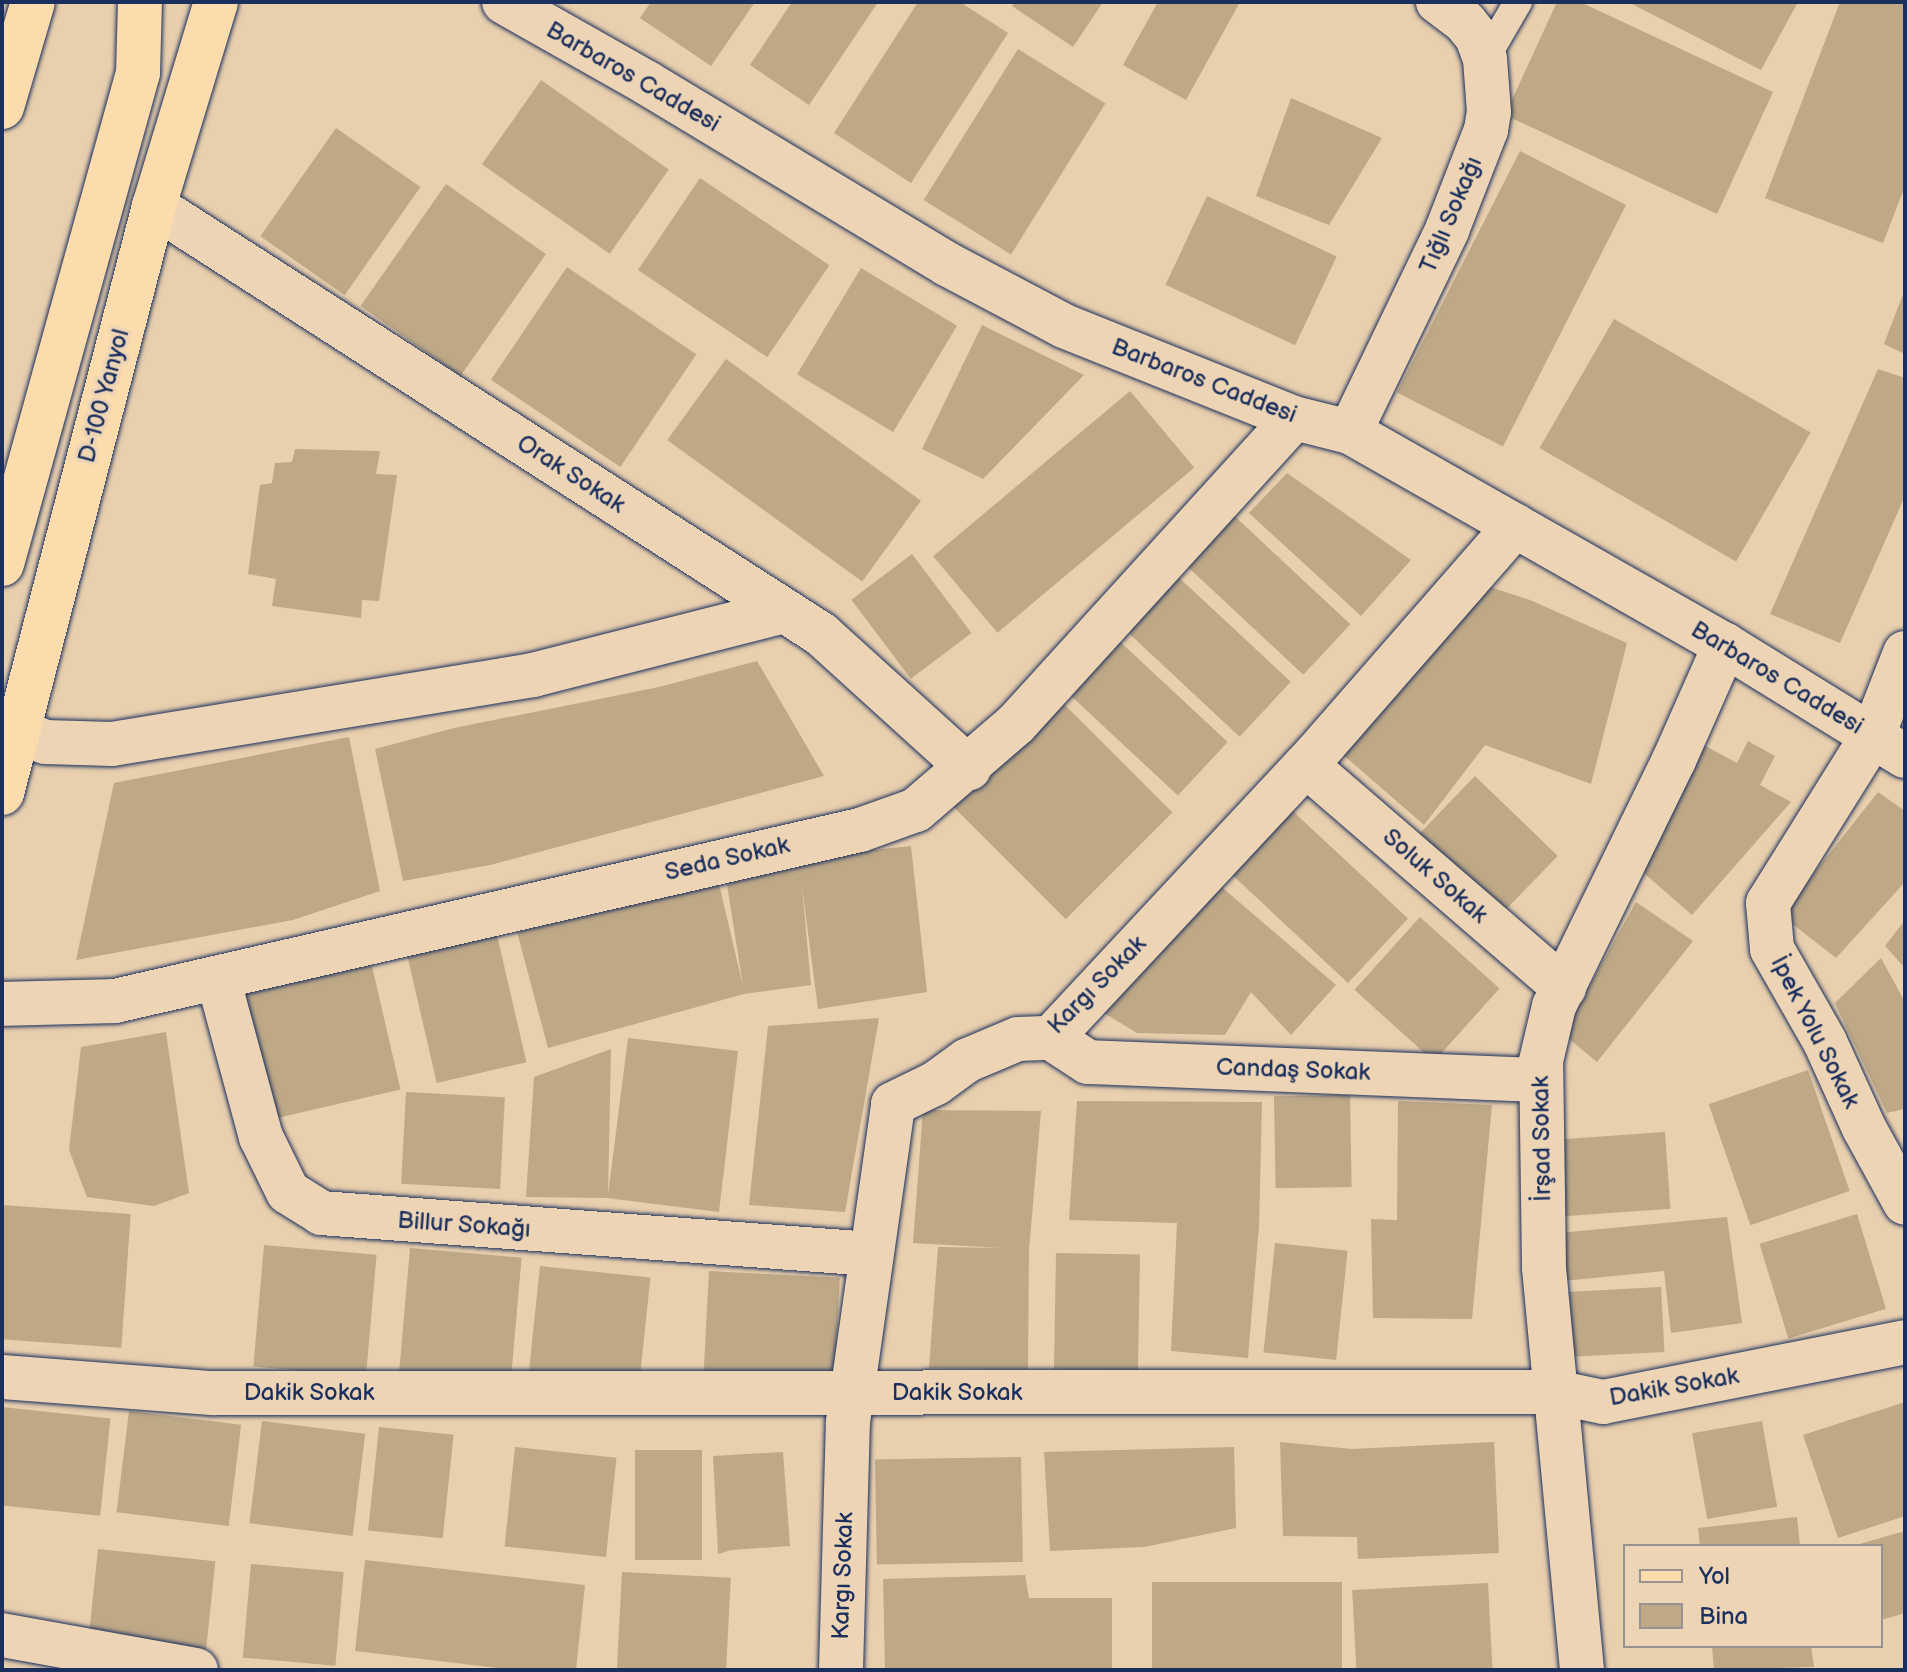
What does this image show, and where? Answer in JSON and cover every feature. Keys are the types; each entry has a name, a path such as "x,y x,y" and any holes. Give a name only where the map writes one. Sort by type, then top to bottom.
{"main road":[{"path":"2,107 33,2"},
{"path":"2,564 138,73 140,2"},
{"name":"D-100 Yanyol","path":"2,793 154,206 216,2"}],"street":[{"name":"Barbaros Caddesi","path":"504,2 647,83 947,264 1051,319 1294,418 1350,432 1725,645 1889,745"},
{"name":"Tığlı Sokağı","path":"1350,432 1447,230 1486,130 1489,112 1485,59 1477,37 1465,22 1438,2"},
{"name":"Orak Sokak","path":"154,206 821,634 969,768"},
{"name":"Seda Sokak","path":"2,1004 115,1001 860,830 916,810 969,768 1016,724 1294,418"},
{"name":"Kargı Sokak","path":"841,1670 851,1393 893,1104 936,1083 968,1060 1005,1044 1018,1039 1051,1038 1306,765 1515,526"},
{"path":"17,730 45,742 112,744 533,675 784,611"},
{"name":"İrşad Sokak","path":"1582,1670 1544,1268 1541,1080 1544,1048 1554,1006 1674,760 1725,645"},
{"name":"İpek Yolu Sokak","path":"1905,653 1889,745 1768,903 1772,949 1825,1042 1864,1128 1905,1203"},
{"name":"Soluk Sokak","path":"1306,765 1564,988"},
{"name":"Billur Sokağı","path":"218,978 261,1137 288,1192 321,1213 871,1254"},
{"name":"Candaş Sokak","path":"1051,1038 1088,1062 1541,1080"},
{"name":"Dakik Sokak","path":"2,1377 212,1393 1555,1392 1603,1402 1905,1342"},
{"path":"2,1635 196,1670"}],"lane":[{"path":"1485,59 1518,2"}],"building":[{"path":"651,2 755,2 711,66 640,18"},
{"path":"792,2 878,2 809,105 750,65"},
{"path":"918,2 960,2 1008,33 911,183 834,133"},
{"path":"1015,2 1103,2 1073,47 1012,6"},
{"path":"1158,2 1240,2 1186,100 1123,65"},
{"path":"1557,2 1580,2 1773,92 1717,214 1505,115"},
{"path":"1628,2 1798,2 1761,70"},
{"path":"1840,2 1905,2 1905,186 1883,243 1765,198"},
{"path":"1018,49 1105,104 1011,255 924,200"},
{"path":"541,80 669,169 610,254 482,164"},
{"path":"1291,98 1382,138 1329,225 1256,196"},
{"path":"336,128 420,187 345,295 260,236"},
{"path":"1520,151 1626,205 1503,446 1397,392"},
{"path":"700,178 829,265 767,357 638,270"},
{"path":"446,184 546,254 460,376 361,306"},
{"path":"1207,196 1337,256 1295,345 1166,285"},
{"path":"567,267 696,354 620,467 491,380"},
{"path":"861,268 957,326 893,432 797,374"},
{"path":"1905,289 1905,354 1884,344"},
{"path":"1614,319 1811,432 1736,562 1540,448"},
{"path":"982,325 1084,375 983,479 922,449"},
{"path":"726,359 921,501 862,582 667,440"},
{"path":"1878,369 1905,378 1905,496 1840,643 1770,614"},
{"path":"1130,391 1194,468 997,633 933,556"},
{"path":"295,449 380,451 376,474 397,475 379,601 362,600 361,618 272,606 276,579 248,574 260,485 272,483 275,463 292,462"},
{"path":"1287,473 1411,560 1361,616 1249,513"},
{"path":"1229,511 1350,624 1303,675 1182,561"},
{"path":"912,554 972,633 911,679 851,600"},
{"path":"1173,572 1291,682 1240,737 1122,627"},
{"path":"1469,580 1530,600 1627,643 1591,784 1485,745 1424,825 1341,753"},
{"path":"1115,637 1228,742 1178,795 1065,690"},
{"path":"757,661 824,776 490,865 403,881 375,749 454,728 659,687"},
{"path":"1060,700 1172,812 1066,919 953,807"},
{"path":"349,737 380,891 293,920 76,960 114,783"},
{"path":"1748,741 1775,756 1760,785 1791,802 1692,915 1637,867 1702,744 1737,763"},
{"path":"1475,776 1558,856 1499,916 1417,836"},
{"path":"1878,792 1905,811 1905,882 1836,958 1781,915"},
{"path":"1283,802 1408,919 1348,983 1223,866"},
{"path":"911,846 927,992 818,1009 802,887 811,985 744,994 548,1048 517,932 719,884 743,986 724,866"},
{"path":"1217,883 1336,985 1291,1035 1251,992 1225,1035 1137,1033 1099,1010"},
{"path":"1636,902 1693,941 1597,1062 1563,1034"},
{"path":"1420,917 1500,989 1434,1061 1354,990"},
{"path":"1905,920 1905,968 1885,946"},
{"path":"494,922 526,1062 437,1083 404,943"},
{"path":"369,953 400,1089 263,1121 232,985"},
{"path":"1881,958 1905,1002 1905,1109 1887,1113 1835,1003"},
{"path":"879,1018 845,1212 749,1205 768,1026"},
{"path":"166,1032 189,1193 154,1206 87,1197 69,1150 81,1047"},
{"path":"628,1038 738,1051 719,1212 607,1198 526,1197 534,1077 611,1049 608,1195"},
{"path":"1808,1070 1850,1191 1750,1225 1709,1104"},
{"path":"406,1092 505,1097 500,1189 401,1184"},
{"path":"1350,1095 1352,1187 1276,1188 1274,1096"},
{"path":"1077,1101 1262,1102 1259,1226 1248,1358 1171,1351 1177,1223 1069,1220"},
{"path":"1398,1101 1492,1105 1472,1319 1373,1318 1371,1219 1397,1220"},
{"path":"923,1110 1041,1111 1029,1250 1028,1369 929,1368 938,1247 1001,1248 913,1243"},
{"path":"1665,1132 1670,1209 1554,1217 1548,1140"},
{"path":"2,1205 131,1214 121,1348 2,1339"},
{"path":"1857,1214 1886,1309 1788,1338 1759,1244"},
{"path":"1727,1217 1742,1323 1671,1333 1664,1271 1563,1281 1559,1233"},
{"path":"1275,1243 1348,1251 1336,1360 1264,1352"},
{"path":"264,1245 377,1255 366,1376 253,1367"},
{"path":"410,1248 522,1258 511,1384 399,1375"},
{"path":"1056,1253 1140,1254 1138,1370 1054,1369"},
{"path":"540,1266 650,1278 638,1391 528,1379"},
{"path":"709,1271 840,1278 834,1384 703,1377"},
{"path":"1661,1287 1664,1352 1561,1357 1557,1292"},
{"path":"1905,1402 1905,1516 1838,1538 1803,1435"},
{"path":"2,1407 110,1418 100,1516 2,1506"},
{"path":"129,1411 241,1425 229,1526 117,1512"},
{"path":"262,1421 365,1434 353,1536 249,1523"},
{"path":"1762,1421 1777,1507 1707,1519 1692,1433"},
{"path":"379,1427 454,1435 443,1538 368,1530"},
{"path":"1280,1442 1352,1449 1494,1442 1499,1553 1358,1559 1357,1537 1283,1536"},
{"path":"515,1447 616,1458 606,1557 505,1546"},
{"path":"1234,1447 1236,1528 1144,1547 1050,1551 1044,1452"},
{"path":"635,1450 702,1450 702,1560 635,1560"},
{"path":"783,1452 790,1546 732,1550 718,1554 713,1456"},
{"path":"1021,1457 1023,1562 877,1565 875,1460"},
{"path":"1797,1517 1800,1544 1700,1544 1698,1528"},
{"path":"1905,1531 1905,1613 1883,1619 1883,1544 1860,1544"},
{"path":"98,1549 215,1561 206,1652 88,1640"},
{"path":"365,1560 585,1585 576,1670 515,1670 355,1651"},
{"path":"251,1564 344,1572 335,1666 243,1658"},
{"path":"622,1572 731,1578 726,1670 617,1670"},
{"path":"1025,1575 1029,1598 1112,1598 1112,1670 885,1670 883,1579"},
{"path":"1152,1582 1342,1582 1342,1670 1152,1670"},
{"path":"1488,1583 1493,1670 1356,1670 1352,1590"},
{"path":"1712,1648 1811,1648 1814,1667 1714,1670"}]}
